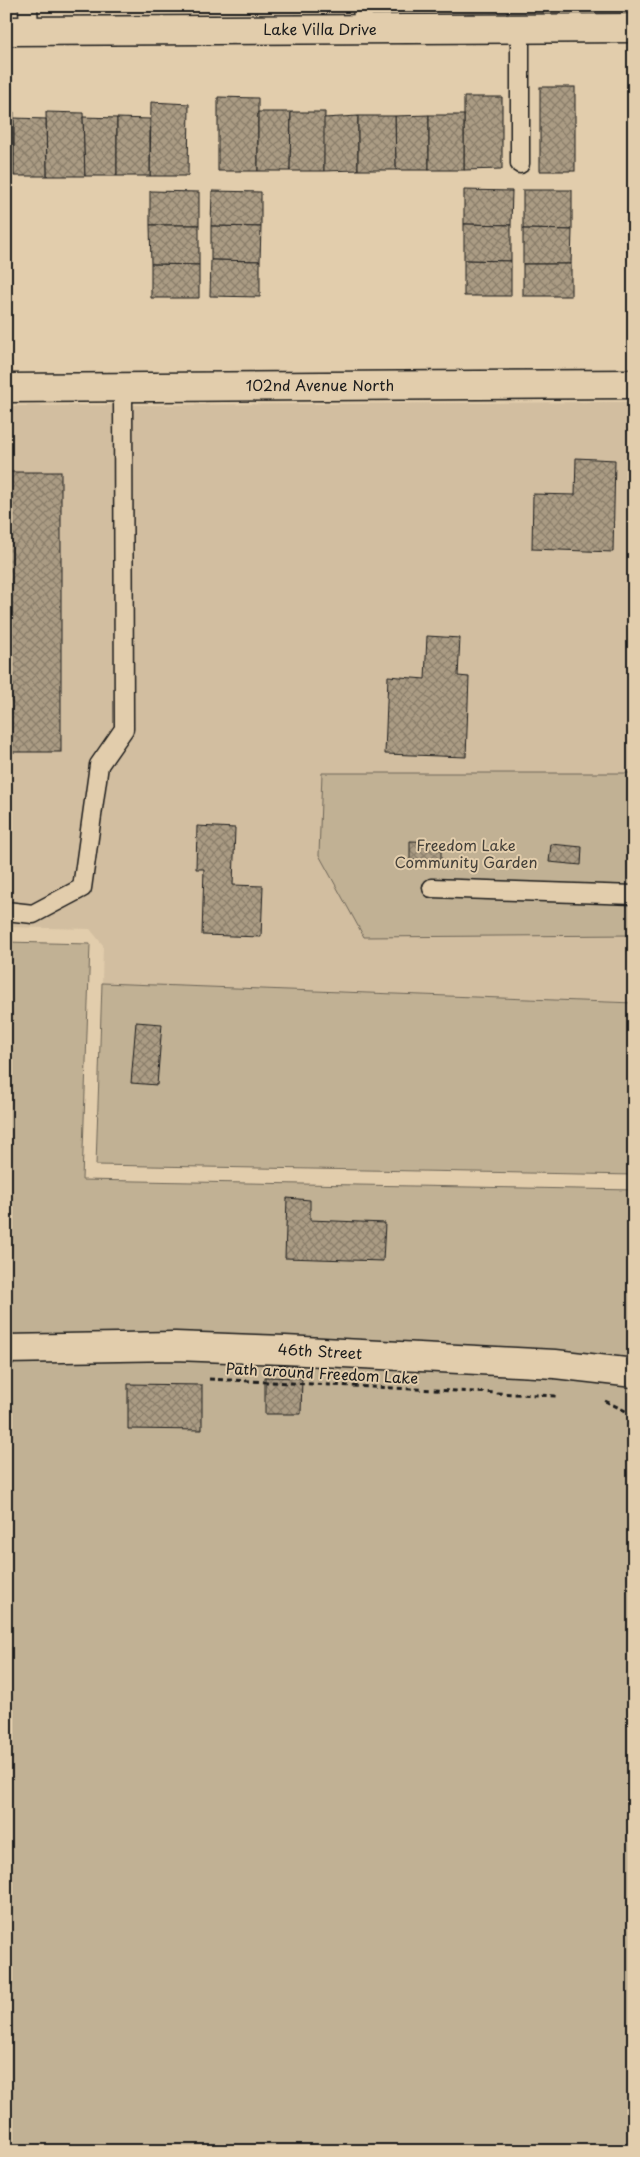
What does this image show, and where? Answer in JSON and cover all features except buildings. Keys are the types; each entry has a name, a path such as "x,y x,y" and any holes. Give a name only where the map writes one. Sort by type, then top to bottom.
{"street":[{"name":"Lake Villa Drive","path":"21,23 363,18 520,30 634,28"},
{"name":"102nd Avenue North","path":"6,388 634,384"},
{"name":"46th Street","path":"6,1349 175,1346 285,1350 555,1364 634,1373"}],"lane":[{"path":"520,30 520,164"},
{"path":"6,911 32,914 82,888 100,766 124,729 123,387"},
{"path":"432,888 634,895"}],"path":[{"name":"Path around Freedom Lake","path":"201,1379 559,1396"},
{"path":"599,1398 634,1415"}],"shaded area":[{"path":"634,402 634,1003 102,983 103,945 90,929 6,927 6,406"}],"green space":[{"name":"Freedom Lake Community Garden","path":"322,773 634,773 634,935 364,937 319,855"},
{"path":"6,942 90,944 82,1180 634,1190 634,2151 6,2151"},
{"path":"102,983 634,1003 634,1175 96,1165"}]}
